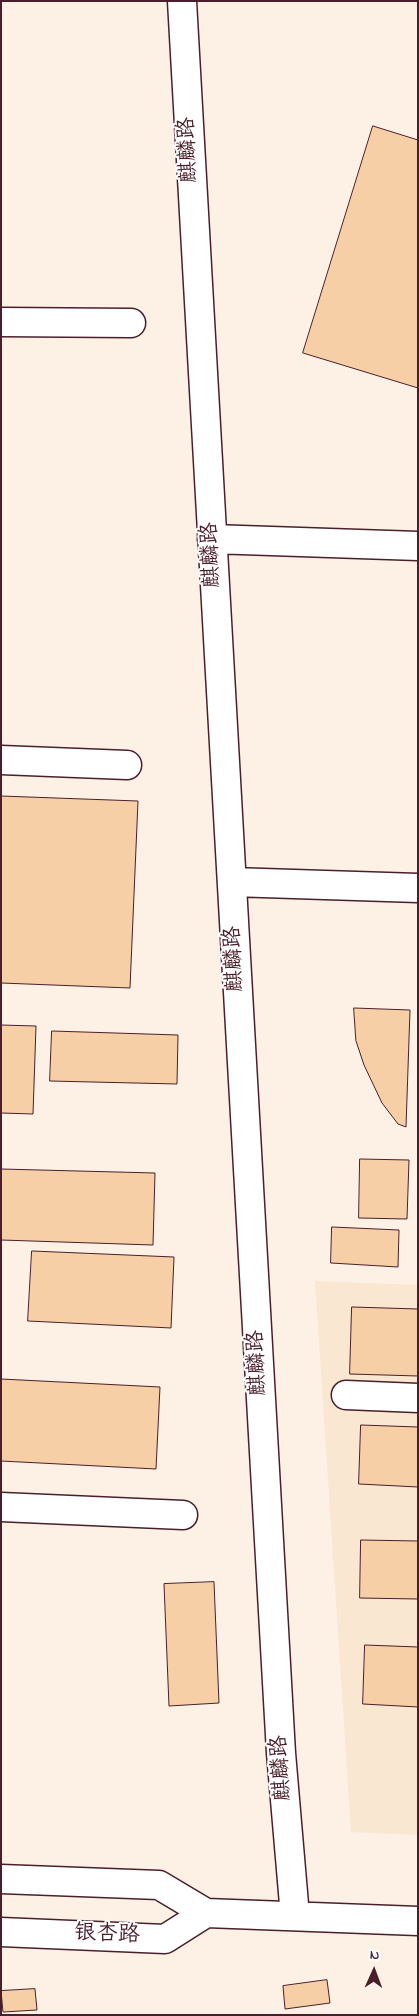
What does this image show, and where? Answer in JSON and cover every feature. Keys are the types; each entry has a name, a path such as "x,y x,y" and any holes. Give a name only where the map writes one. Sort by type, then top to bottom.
{"street":[{"name":"麒麟路","path":"182,1 281,1753 295,1916"},
{"path":"1,322 131,323"},
{"path":"212,539 418,546"},
{"path":"1,760 126,765"},
{"path":"232,882 418,888"},
{"path":"346,1395 418,1398"},
{"path":"1,1507 183,1515"},
{"path":"1,1879 159,1885 206,1913 418,1921"},
{"name":"银杏路","path":"1,1932 165,1939 206,1913"}],"shaded area":[{"path":"315,1281 418,1285 418,1835 351,1832"}],"building":[{"path":"373,126 418,140 418,388 303,353"},
{"path":"1,796 138,801 130,988 1,983"},
{"path":"354,1008 410,1010 406,1127 398,1124 382,1103 364,1065 356,1041"},
{"path":"1,1025 36,1026 33,1114 1,1113"},
{"path":"52,1031 178,1035 177,1084 50,1081"},
{"path":"360,1159 409,1160 407,1219 359,1218"},
{"path":"1,1169 155,1173 153,1245 1,1240"},
{"path":"332,1227 399,1230 398,1267 331,1263"},
{"path":"32,1251 174,1257 171,1328 28,1321"},
{"path":"352,1307 418,1309 418,1376 350,1374"},
{"path":"1,1379 160,1387 156,1469 1,1461"},
{"path":"361,1425 418,1427 418,1487 359,1484"},
{"path":"361,1540 418,1541 418,1599 360,1598"},
{"path":"214,1582 219,1703 169,1706 164,1584"},
{"path":"365,1645 418,1647 418,1707 363,1704"},
{"path":"327,1980 330,2003 285,2009 283,1986"},
{"path":"35,1989 37,2010 3,2012 1,1991"}]}
